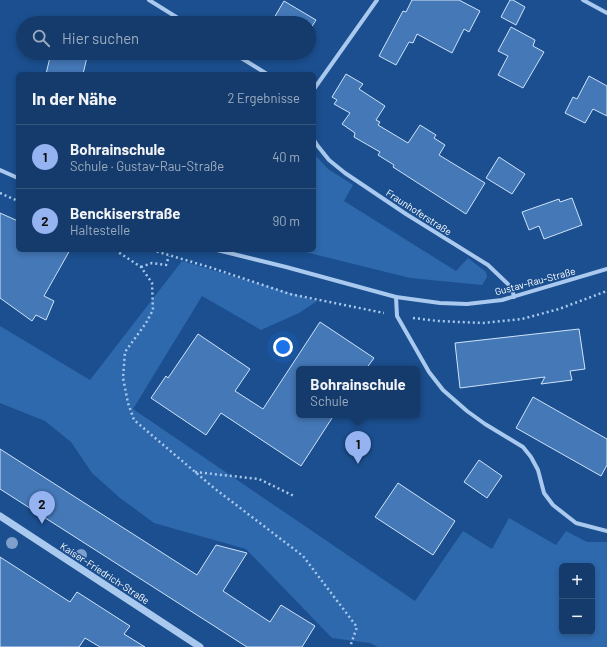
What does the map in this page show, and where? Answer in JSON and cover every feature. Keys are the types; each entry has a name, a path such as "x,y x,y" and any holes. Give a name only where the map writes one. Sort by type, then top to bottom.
{"street":[{"path":"149,0 175,16"},
{"path":"316,86 376,0"},
{"path":"582,0 607,13"},
{"path":"244,60 264,72"},
{"name":"Fraunhoferstraße","path":"316,145 328,160 345,173 406,214 488,265 512,288 514,297"},
{"path":"0,170 16,177"},
{"name":"Gustav-Rau-Straße","path":"225,252 396,297 440,303 467,304 502,300 607,269"},
{"path":"396,297 397,316 429,372 443,390 467,411 485,424 523,447 531,457 538,470 544,493 553,505 576,523 607,530"},
{"name":"Kaiser-Friedrich-Straße","path":"0,516 200,647"}],"path":[{"path":"0,193 16,200"},
{"path":"118,252 141,267 152,283 153,310 146,323 124,352 123,378 128,403 134,420 214,488 302,556 358,627 350,647"},
{"path":"141,267 152,263 166,265 169,256"},
{"path":"195,472 259,479 294,496"}],"shaded area":[{"path":"316,156 328,169 353,185 344,201 456,271 468,258 486,272 487,277 482,285 410,278 305,252 316,252"},
{"path":"182,261 317,301 299,313 261,330 202,296 133,409 415,601 463,531 492,549 509,518 556,545 566,531 587,542 607,542 607,647 378,647 370,643 332,638 246,549 154,523 120,498 92,473 71,442 45,421 0,403 0,326 90,380"}],"building":[{"path":"412,0 459,0 480,11 469,32 464,29 452,53 417,34 413,43 409,42 396,65 379,56 403,11 406,12"},
{"path":"510,0 513,0 525,7 516,25 501,17"},
{"path":"284,1 309,16 275,16"},
{"path":"511,27 535,40 533,46 544,52 523,88 498,75 508,56 498,51"},
{"path":"49,60 86,60 83,72 46,72"},
{"path":"346,74 363,84 359,89 385,106 376,120 380,122 378,125 408,143 420,125 436,135 434,138 445,145 439,155 485,183 466,214 393,167 394,165 378,155 380,152 354,137 355,133 342,124 350,113 334,104 337,100 332,97"},
{"path":"589,76 607,86 607,116 593,109 585,123 565,113 573,97 577,99"},
{"path":"499,157 525,174 512,194 486,178"},
{"path":"572,198 582,225 544,239 539,226 529,230 522,212 559,199 560,202"},
{"path":"0,213 16,220 16,252 69,252 44,296 54,301 46,320 36,315 32,321 0,298"},
{"path":"320,322 374,358 368,366 296,366 296,418 332,418 301,466 221,413 206,435 151,398 166,376 168,378 198,334 250,369 235,391 263,409"},
{"path":"579,329 585,369 570,371 572,380 541,384 545,377 460,388 455,343"},
{"path":"533,397 607,439 607,465 601,476 516,428"},
{"path":"0,449 197,575 216,545 247,553 223,591 270,622 281,605 315,626 302,647 247,647 0,489"},
{"path":"479,460 502,476 487,498 464,482"},
{"path":"398,483 455,521 433,555 375,517"},
{"path":"0,557 70,602 77,592 130,626 124,634 145,647 100,647 85,638 79,647 0,647"}],"place":[{"name":"Bohrainschule","path":"358,464"},
{"name":"Benckiserstraße","path":"42,524"}]}
